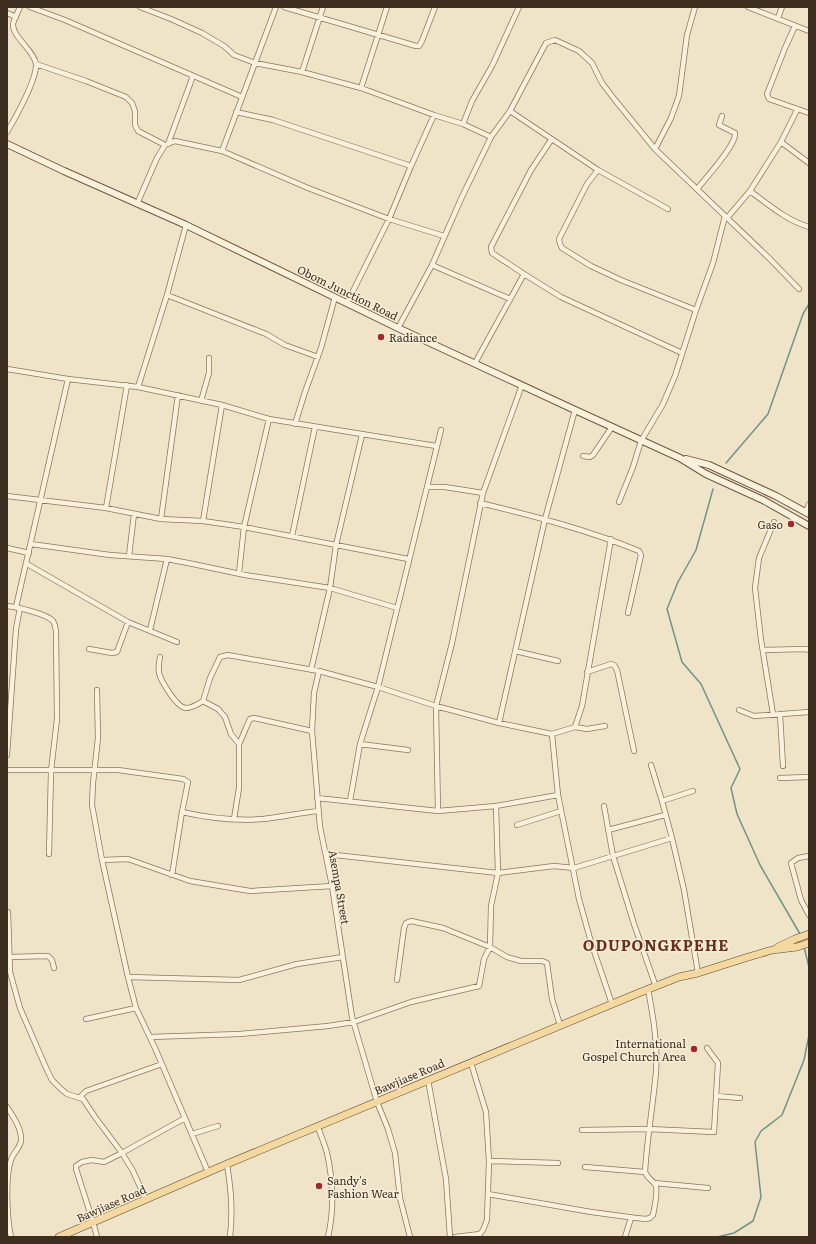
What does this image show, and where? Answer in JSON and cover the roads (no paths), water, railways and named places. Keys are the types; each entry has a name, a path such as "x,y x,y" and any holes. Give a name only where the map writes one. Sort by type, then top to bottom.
{"main road":[{"name":"Obom Junction Road","path":"7,144 186,225 398,328 680,458 706,474 763,500 809,526"},
{"name":"Obom Junction Road","path":"680,458 709,465 776,496 807,513"},
{"name":"Bawjiase Road","path":"59,1237 208,1172 648,989 679,977 698,973 772,950 808,934"},
{"name":"Bawjiase Road","path":"772,950 797,947 809,943"}],"street":[{"path":"7,132 23,103 35,72 36,64 33,56 15,31 13,24 20,7"},
{"path":"30,7 65,20 242,97"},
{"path":"140,7 202,33 224,46 234,55 255,63 302,72 361,88 463,124 491,137"},
{"path":"222,150 276,7"},
{"path":"284,7 416,46 419,46 435,7"},
{"path":"302,72 323,7"},
{"path":"361,88 387,7"},
{"path":"463,124 472,101 492,66 518,7"},
{"path":"656,149 671,118 679,96 687,35 695,7"},
{"path":"748,7 809,31"},
{"path":"778,18 782,7"},
{"path":"7,13 16,17"},
{"path":"795,26 767,94 769,99 809,114"},
{"path":"398,328 432,266 444,236 491,137 510,111 546,43 555,40 579,51 592,63 602,83 656,149 799,289"},
{"path":"36,64 86,81 126,97 132,103 135,111 135,125 138,131 166,145"},
{"path":"137,204 157,158 166,145 193,76"},
{"path":"619,502 642,441 663,404 675,376 713,263 726,217 750,191 781,142 797,110"},
{"path":"510,111 551,140 598,170 668,208"},
{"path":"236,112 273,120 411,166"},
{"path":"347,303 389,219 434,115"},
{"path":"697,189 723,157 735,137 735,133 719,125 722,116"},
{"path":"551,140 531,170 491,247 492,253 561,297 682,353"},
{"path":"166,145 175,141 222,150 308,188 389,219 444,236"},
{"path":"781,142 809,163"},
{"path":"598,170 587,184 559,239 562,248 591,266 621,280 696,310"},
{"path":"750,191 784,216 796,223 809,226"},
{"path":"138,387 167,295 186,225"},
{"path":"432,266 510,299"},
{"path":"475,363 524,274"},
{"path":"167,295 266,334 285,345 318,357"},
{"path":"295,424 318,357 335,298"},
{"path":"201,400 209,373 209,358"},
{"path":"7,369 68,379 138,387 222,405 269,419 436,446"},
{"path":"7,755 18,608 68,379"},
{"path":"438,811 436,706 452,643 480,503 522,385"},
{"path":"106,508 127,386"},
{"path":"161,519 178,395"},
{"path":"203,521 222,405"},
{"path":"499,723 545,519 574,410"},
{"path":"239,573 244,526 269,419"},
{"path":"292,536 315,427"},
{"path":"583,456 590,457 593,455 612,427"},
{"path":"350,801 360,744 378,687 440,430"},
{"path":"311,670 330,588 336,545 362,435"},
{"path":"427,487 445,487 483,493"},
{"path":"7,496 106,508 161,519 203,521 244,526 408,559"},
{"path":"480,503 545,519 611,539 639,551 641,555 628,613"},
{"path":"807,513 809,504"},
{"path":"129,556 134,514"},
{"path":"773,714 755,588 759,558 774,522"},
{"path":"575,727 582,706 611,539"},
{"path":"32,544 110,555 167,559 330,588 396,608"},
{"path":"7,548 29,553"},
{"path":"150,630 167,559"},
{"path":"27,564 128,622 177,642"},
{"path":"7,606 18,608 52,620 55,624 57,719 52,771 49,854"},
{"path":"89,649 112,653 117,652 128,622"},
{"path":"763,650 806,648 809,650"},
{"path":"515,651 558,661"},
{"path":"160,657 158,666 163,684 176,702 181,707 186,708 203,701 217,662 220,657 228,655 319,671 378,687 436,706 499,723 552,734 575,727 587,729 606,726"},
{"path":"587,672 611,664 614,665 617,670 634,751"},
{"name":"Asempa Street","path":"319,671 314,693 312,731 318,811 354,1022 377,1102 395,1153 400,1198 410,1237"},
{"path":"97,690 98,738 95,771 92,783 92,805 102,860 128,977 136,1008 162,1064 208,1172"},
{"path":"203,701 218,709 225,717 231,734 239,744"},
{"path":"739,710 754,716 809,712"},
{"path":"780,714 783,766"},
{"path":"234,819 240,788 239,744 250,719 254,718 312,731"},
{"path":"552,734 558,794 580,899 591,942 612,1004"},
{"path":"360,744 408,750"},
{"path":"651,765 672,838 684,890 698,973"},
{"path":"7,770 118,770 183,779 188,782 172,875"},
{"path":"780,778 809,777"},
{"path":"662,801 693,791"},
{"path":"317,798 438,811 496,806 558,794"},
{"path":"150,1037 240,1034 328,1026 354,1022 411,1002 479,986 484,959 490,947 491,906 498,873 496,806"},
{"path":"604,806 613,856 634,924 656,987"},
{"path":"182,812 204,817 262,819 318,811"},
{"path":"517,825 561,811"},
{"path":"608,830 665,815"},
{"path":"326,854 498,873 554,866 574,868 672,838"},
{"path":"809,856 798,858 791,863 801,900 809,916"},
{"path":"102,860 128,859 190,881 250,891 332,886"},
{"path":"8,912 8,972 20,1008 47,1070 52,1080 67,1094 83,1099 122,1153 133,1171 146,1200"},
{"path":"397,980 406,923 411,921 443,928 490,947 508,957 521,961 547,963 552,999 560,1025"},
{"path":"9,957 48,956 52,960 54,968"},
{"path":"128,977 239,980 298,964 343,957"},
{"path":"488,1194 631,1218 646,1219 653,1215 657,1188 654,1183 647,1178 645,1172 648,1129 656,1063 654,1025 648,989"},
{"path":"86,1019 136,1008"},
{"path":"582,1130 648,1129 714,1132 718,1063 707,1048"},
{"path":"455,1237 477,1235 483,1230 487,1220 489,1161 486,1112 471,1063"},
{"path":"80,1097 86,1091 162,1064"},
{"path":"428,1080 446,1179 450,1237"},
{"path":"716,1096 740,1098"},
{"path":"7,1107 15,1121 21,1141 17,1151 11,1158 9,1167 7,1190 11,1237"},
{"path":"97,1237 76,1166 82,1162 92,1160 104,1162 185,1118"},
{"path":"192,1134 218,1126"},
{"path":"318,1127 327,1153 332,1188 328,1237"},
{"path":"489,1161 558,1163"},
{"path":"228,1164 232,1200 230,1237"},
{"path":"585,1167 645,1172"},
{"path":"654,1183 708,1188"},
{"path":"625,1237 631,1218"}],"waterway":[{"path":"726,463 768,414 803,314 809,304"},
{"path":"713,489 696,550 678,582 667,609 682,662 701,684 740,769 731,788 737,814 760,865 800,934"},
{"path":"804,947 809,967"},
{"path":"717,1237 734,1233 753,1221 761,1197 755,1142 761,1131 782,1115 804,1060 809,1035"}],"place":[{"name":"Radiance","path":"381,337"},
{"name":"Gaso","path":"791,524"},
{"name":"International Gospel Church Area","path":"694,1049"},
{"name":"Sandy's Fashion Wear","path":"319,1186"}],"district":[{"name":"ODUPONGKPEHE","path":"656,944"}]}
